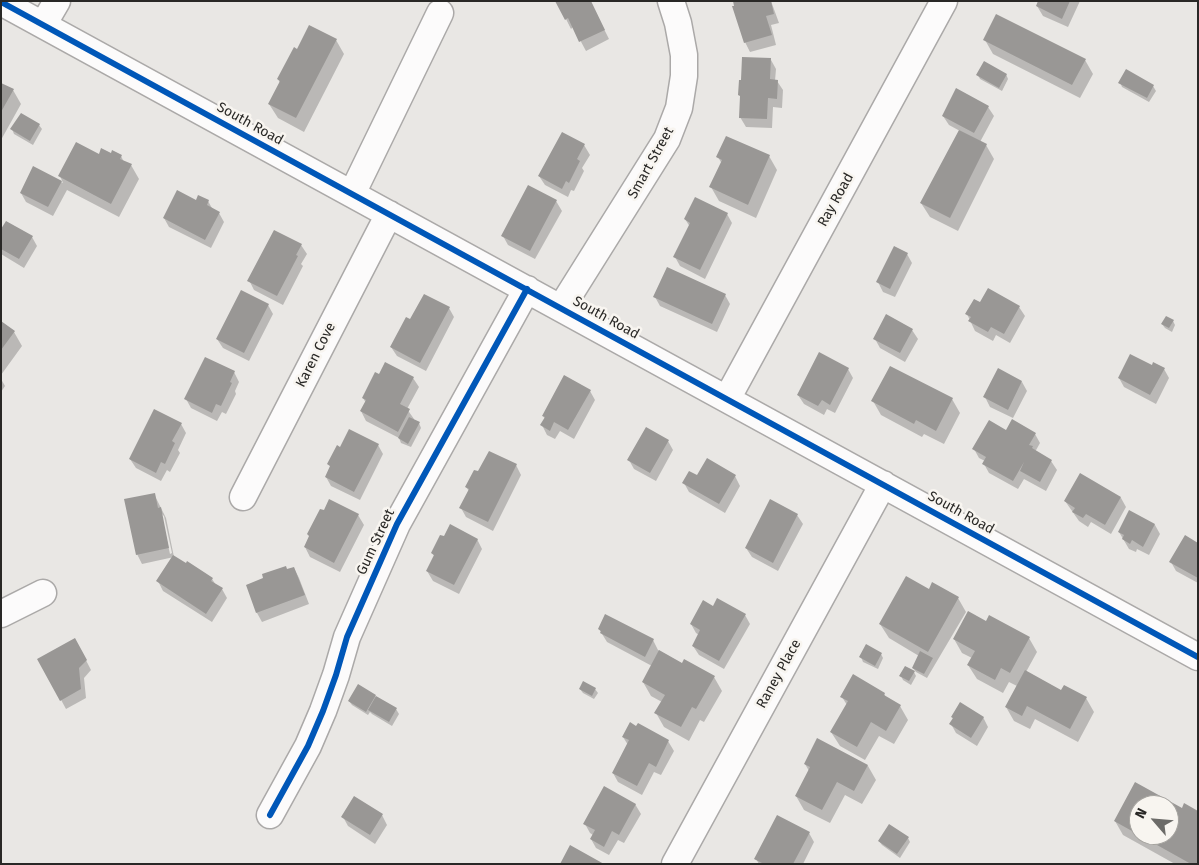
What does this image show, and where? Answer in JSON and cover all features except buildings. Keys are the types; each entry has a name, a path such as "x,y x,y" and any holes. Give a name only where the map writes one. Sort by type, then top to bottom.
{"street":[{"path":"43,25 57,1"},
{"name":"Smart Street","path":"561,308 667,139 679,108 684,76 684,55 678,23 671,1"},
{"name":"Ray Road","path":"727,399 944,1"},
{"name":"South Road","path":"1,2 1198,657"},
{"path":"352,194 440,13"},
{"name":"Karen Cove","path":"243,496 389,214"},
{"name":"Gum Street","path":"270,816 308,746 336,675 347,637 397,524 527,289"},
{"name":"Raney Place","path":"675,864 883,484"},
{"path":"1,614 43,593"}],"cycle path":[{"path":"1,2 1198,657"},
{"path":"270,815 308,746 336,675 347,637 397,524 527,289"}]}
